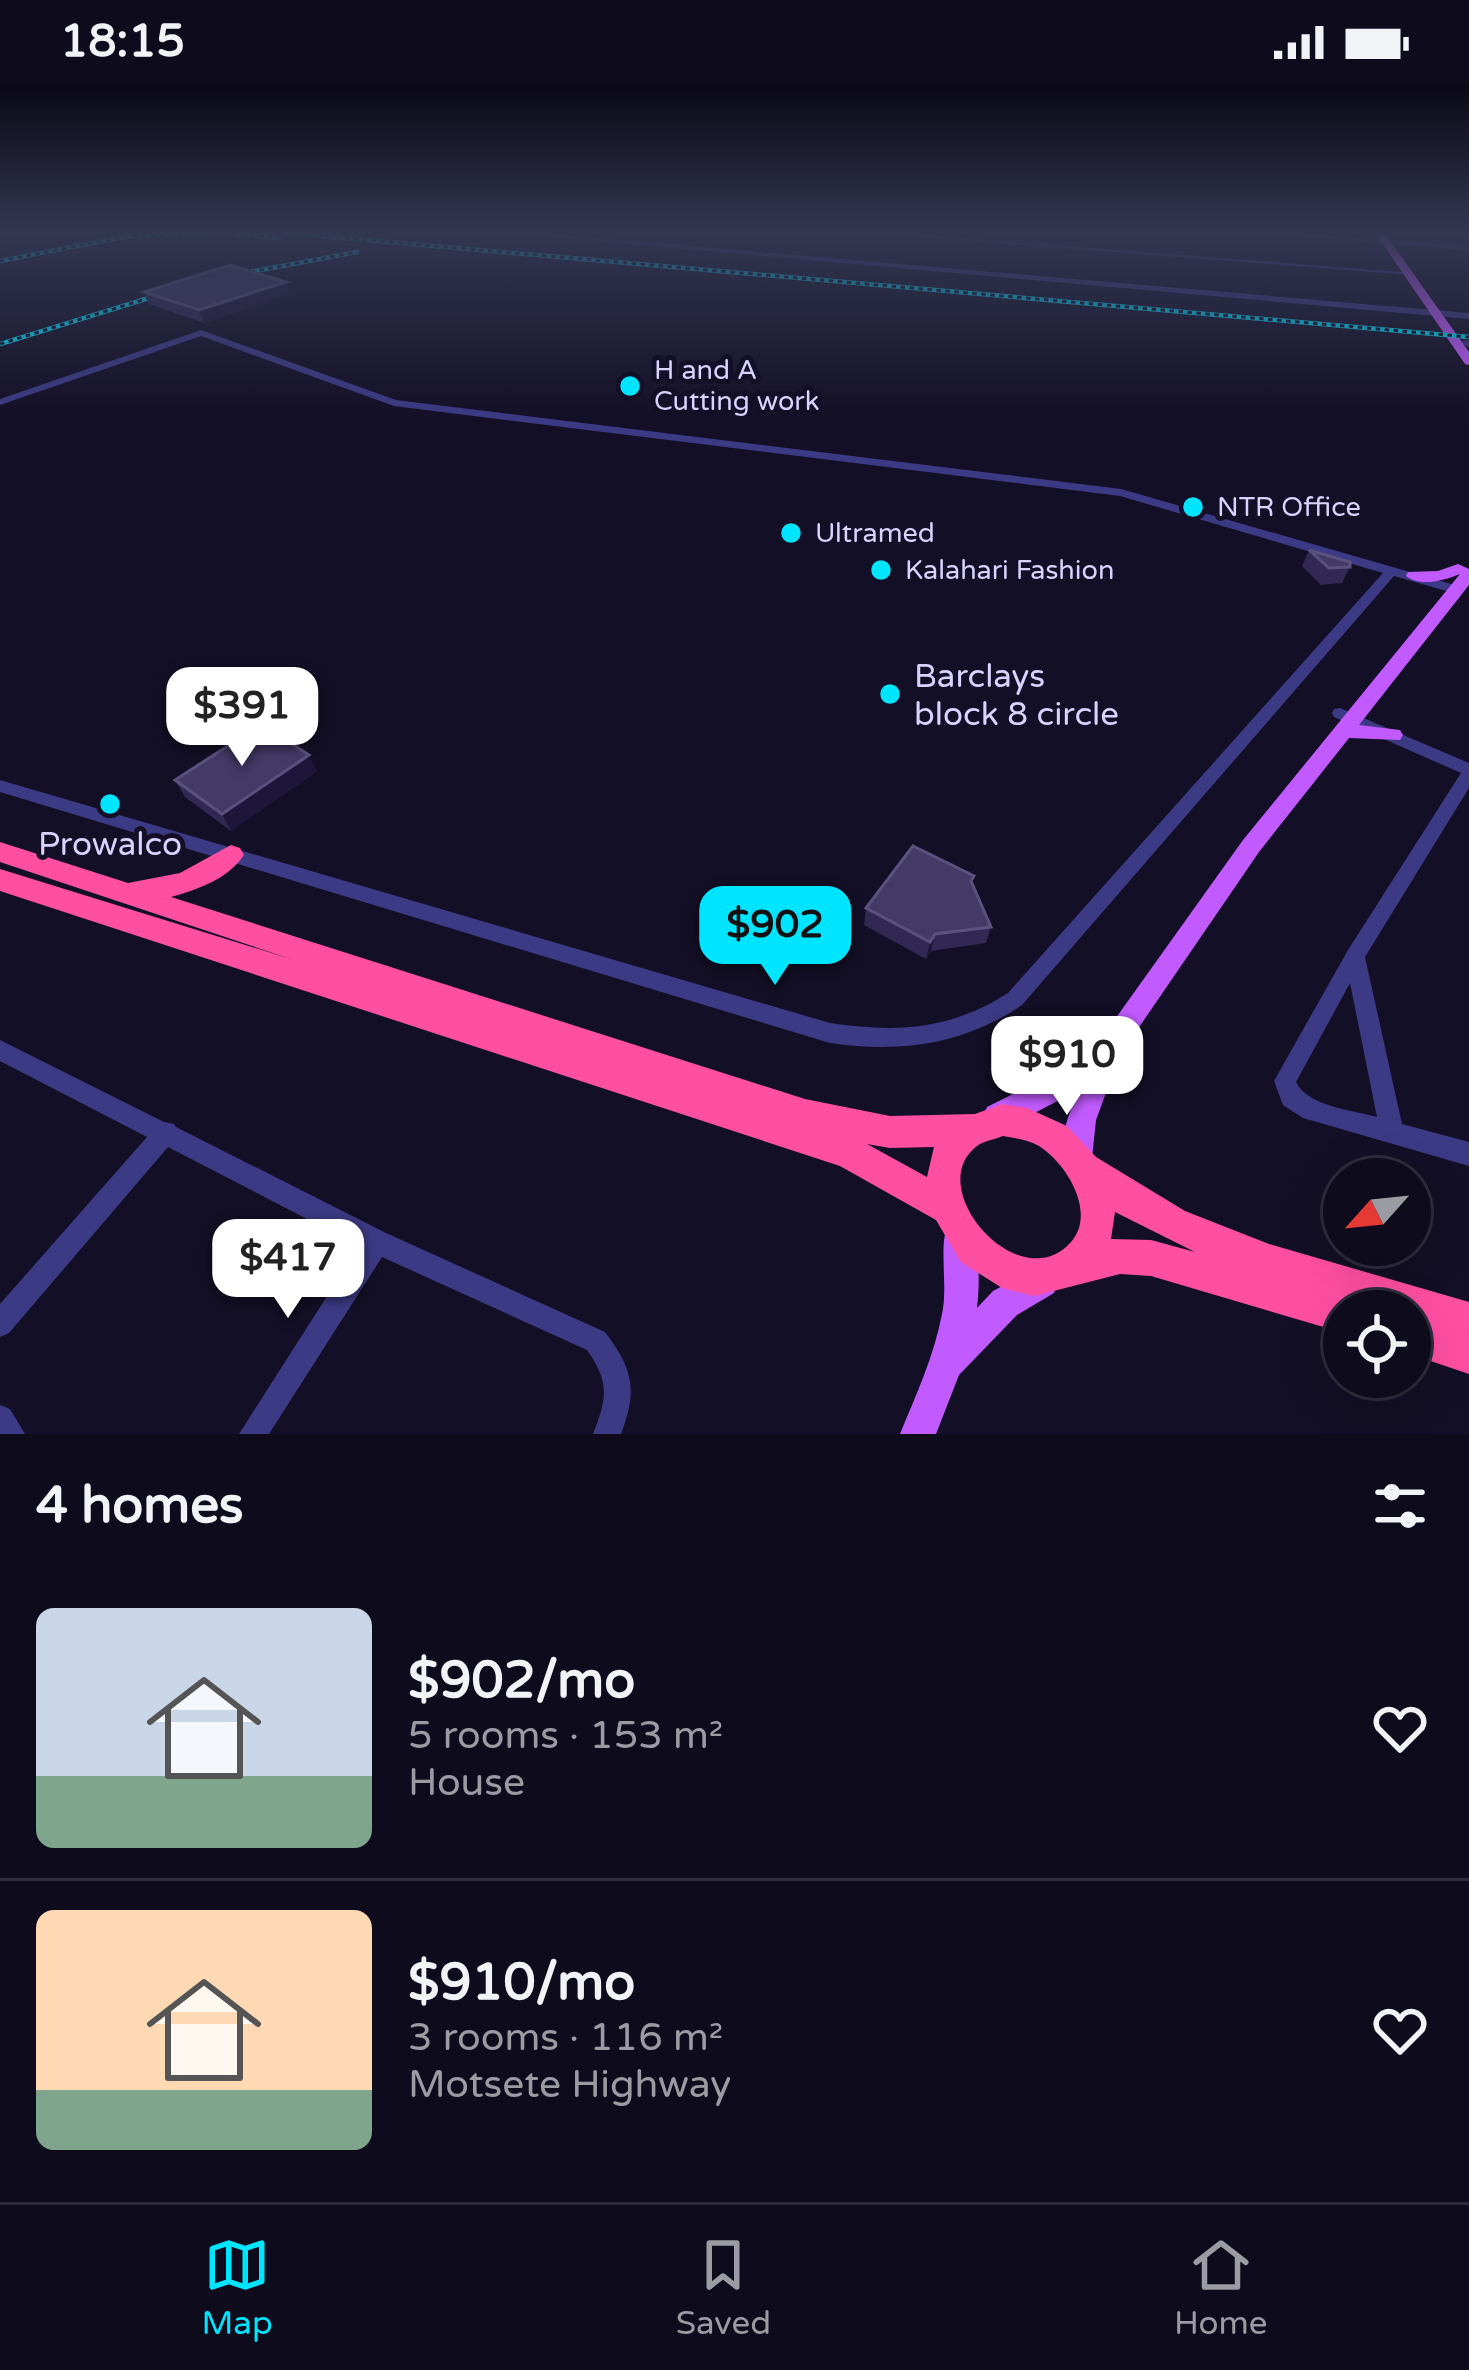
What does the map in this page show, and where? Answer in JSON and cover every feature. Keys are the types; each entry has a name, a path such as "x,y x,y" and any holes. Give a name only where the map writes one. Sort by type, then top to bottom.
{"highway":[{"path":"0,852 805,1115 890,1132 1023,1123 1061,1142 1121,1199 1176,1228 1469,1321"},
{"path":"100,883 154,890 224,861"},
{"path":"224,861 216,906 231,925"},
{"path":"0,880 802,1134 852,1154 950,1216 976,1252 1008,1271 1025,1275 1120,1256 1151,1258 1323,1308"},
{"path":"950,1216 945,1161 978,1126"},
{"path":"1065,1269 1096,1233 1094,1190 1081,1164"},
{"path":"1431,1342 1469,1354"}],"main road":[{"path":"1426,294 1468,345"},
{"path":"1439,312 1469,361"},
{"path":"1414,576 1456,578"},
{"path":"1414,576 1456,578"},
{"path":"1346,721 1456,578"},
{"path":"1081,1164 1081,1120 1108,1048 1251,846 1456,578"},
{"path":"1368,697 1376,716 1393,735"},
{"path":"1346,721 1393,735"},
{"path":"978,1126 1071,1079 1108,1048"},
{"path":"918,1434 944,1367 965,1279 950,1216"},
{"path":"944,1367 1004,1303 1065,1269"}],"street":[{"path":"1225,294 1469,316"},
{"path":"0,402 201,333 394,403 1121,493 1414,576"},
{"path":"0,786 224,861 830,1033 882,1040 962,1027 996,1014 1016,999 1392,570"},
{"path":"1393,735 1469,772 1354,956 1285,1081 1291,1096 1311,1110 1469,1154"},
{"path":"1354,956 1392,1133"},
{"path":"0,1050 376,1242 596,1341 616,1366 620,1401 607,1434"},
{"path":"0,1324 166,1132"},
{"path":"253,1434 376,1242"},
{"path":"0,1418 11,1434"}],"building":[{"path":"150,294 249,294 199,310"},
{"path":"1309,550 1350,562 1350,567 1329,568"},
{"path":"262,724 309,755 222,814 175,780"},
{"path":"913,846 974,876 971,881 991,927 935,934 930,942 866,908"}],"railway":[{"path":"0,344 162,294"},
{"path":"980,294 1469,337"}],"place":[{"name":"H and A Cutting work","path":"630,386"},
{"name":"NTR Office","path":"1193,507"},
{"name":"Ultramed","path":"791,533"},
{"name":"Kalahari Fashion","path":"881,570"},
{"name":"Barclays block 8 circle","path":"890,694"},
{"name":"Prowalco","path":"110,804"}]}
